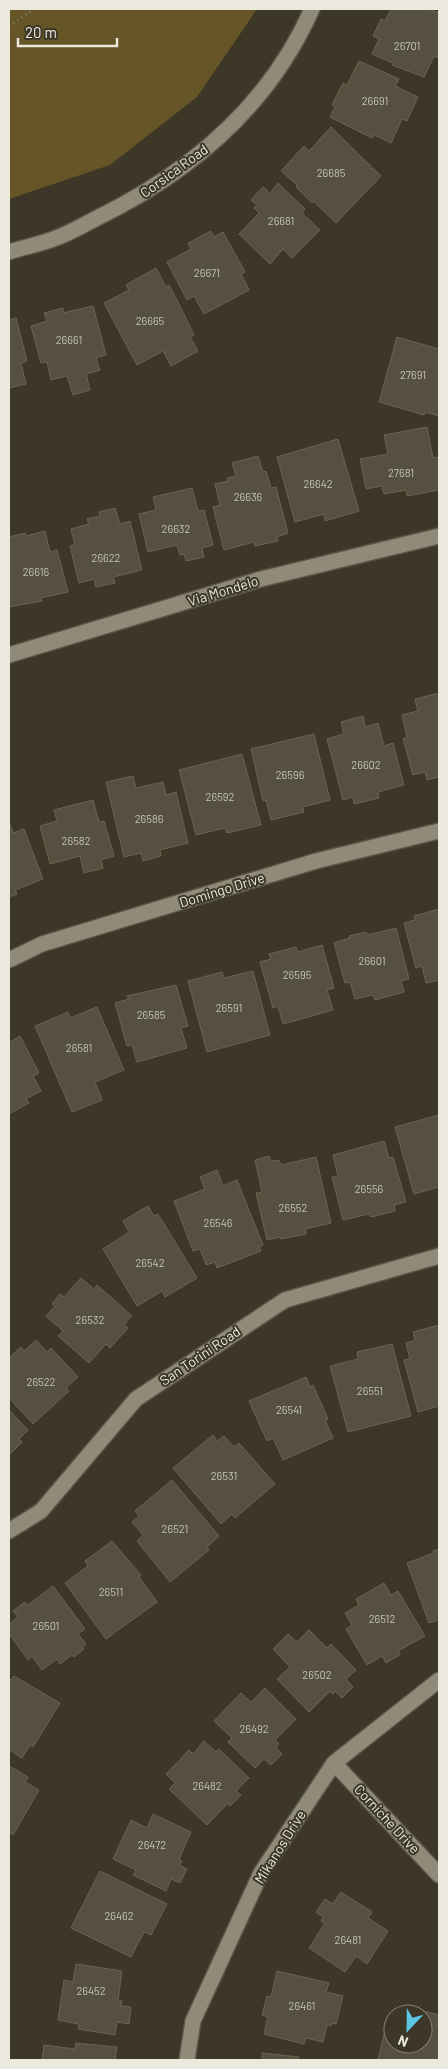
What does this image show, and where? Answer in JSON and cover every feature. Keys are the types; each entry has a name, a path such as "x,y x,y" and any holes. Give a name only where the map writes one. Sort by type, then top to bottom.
{"street":[{"name":"Corsica Road","path":"9,252 57,238 134,200 199,155 243,114 273,76 300,36 312,9"},
{"name":"Via Mondelo","path":"9,655 262,579 439,536"},
{"name":"Domingo Drive","path":"9,960 42,944 307,864 439,831"},
{"name":"San Torini Road","path":"9,1531 41,1511 136,1399 285,1300 439,1256"},
{"name":"Mikanos Drive","path":"187,2060 192,2021 261,1873 334,1763 439,1680"},
{"name":"Corniche Drive","path":"334,1763 439,1875"}],"path":[{"path":"9,26 34,9"}],"shaded area":[{"path":"9,9 257,9 197,97 110,165 9,199"}],"building":[{"path":"391,9 429,9 439,13 439,56 438,58 434,56 424,77 392,65 393,63 372,54 379,39 373,36 381,19 385,21"},
{"path":"359,61 399,79 395,86 418,97 407,121 402,119 391,143 374,135 372,138 330,117 335,107 332,105 343,83 347,85"},
{"path":"331,127 381,176 336,223 313,201 312,203 296,187 297,185 281,171 304,146 309,151"},
{"path":"278,183 305,209 302,213 320,230 292,258 283,249 270,264 239,234 259,213 254,208 257,205 251,200 263,187 270,193"},
{"path":"211,231 214,237 223,232 245,272 241,274 249,290 204,314 194,296 187,300 167,262 191,249 188,243"},
{"path":"156,268 166,287 169,285 180,306 194,335 190,337 198,351 171,366 163,351 137,365 104,303 129,290 126,285"},
{"path":"93,306 106,355 96,358 100,370 86,374 90,390 73,395 67,376 51,380 47,362 41,363 31,326 47,321 44,313 63,308 63,313"},
{"path":"16,318 27,361 21,363 26,384 9,388 9,320"},
{"path":"397,337 439,349 439,416 425,412 424,415 379,402"},
{"path":"427,427 433,458 438,457 439,460 439,490 407,496 406,490 384,494 382,486 366,489 360,459 388,454 384,435"},
{"path":"338,439 359,511 325,521 324,514 295,522 277,457"},
{"path":"258,456 263,472 266,471 271,488 276,487 288,533 277,537 278,541 255,546 254,542 224,550 213,507 220,505 215,484 228,481 227,478 236,476 232,463"},
{"path":"192,488 198,511 204,510 213,545 202,548 204,557 186,561 184,554 180,555 177,545 148,552 139,514 156,510 153,497"},
{"path":"115,508 120,524 130,521 142,570 113,577 115,583 96,587 94,579 79,583 70,546 75,545 71,529 89,524 87,519 100,516 99,512"},
{"path":"45,531 50,552 57,550 68,592 41,598 42,601 9,607 9,537 25,533 26,536"},
{"path":"439,693 439,777 427,780 425,772 413,775 403,739 407,737 402,715 418,711 415,699"},
{"path":"363,716 365,727 378,723 384,746 393,743 404,785 378,792 379,798 354,804 353,797 343,800 327,739 344,734 341,722"},
{"path":"314,734 330,800 303,807 304,812 271,820 266,800 263,801 251,749"},
{"path":"242,754 261,825 227,833 225,828 196,835 179,770"},
{"path":"133,776 136,788 163,782 166,795 176,792 188,843 160,850 161,856 143,861 141,853 124,857 106,782"},
{"path":"93,800 99,822 104,821 114,856 101,860 103,868 84,873 80,856 50,864 40,826 57,821 54,810"},
{"path":"9,821 13,833 24,829 43,879 15,890 17,894 9,897"},
{"path":"439,909 439,980 426,983 422,966 416,968 404,923 415,920 414,916"},
{"path":"396,928 409,979 401,981 404,992 375,1000 373,995 355,999 350,982 345,983 334,943 350,938 349,936 366,932 367,935"},
{"path":"322,945 334,988 327,990 333,1010 283,1024 278,1006 273,1008 260,962 271,959 269,954 296,947 298,952"},
{"path":"253,971 270,1035 207,1052 188,981 222,972 224,978"},
{"path":"176,985 188,1026 181,1028 187,1048 137,1062 132,1045 127,1046 115,1003 129,999 127,996"},
{"path":"97,1007 124,1070 95,1082 102,1100 72,1112 35,1026 68,1012 70,1018"},
{"path":"20,1036 39,1073 33,1076 41,1091 26,1099 29,1103 9,1114 9,1043"},
{"path":"439,1115 439,1187 414,1194 395,1127"},
{"path":"384,1141 389,1158 393,1157 406,1202 394,1205 395,1211 371,1217 369,1214 343,1220 332,1177 338,1176 333,1155"},
{"path":"269,1156 271,1161 279,1160 281,1165 316,1157 331,1223 305,1229 306,1234 267,1240 256,1193 262,1192 255,1160"},
{"path":"217,1170 223,1186 237,1180 263,1245 259,1247 261,1251 217,1268 215,1262 206,1265 200,1249 193,1251 174,1201 205,1189 200,1177"},
{"path":"148,1206 154,1216 158,1214 197,1278 165,1297 162,1291 137,1306 103,1249 129,1232 123,1221"},
{"path":"81,1278 94,1289 97,1285 132,1316 124,1325 128,1328 110,1348 106,1344 89,1363 58,1336 63,1331 46,1316 55,1306 52,1304 60,1294 64,1297"},
{"path":"439,1325 439,1406 418,1412 404,1360 410,1359 406,1343 415,1340 413,1332"},
{"path":"36,1340 47,1352 51,1348 78,1377 66,1388 69,1391 33,1424 9,1398 9,1358 21,1347 24,1351"},
{"path":"392,1344 411,1416 348,1432 330,1366 358,1359 357,1352"},
{"path":"306,1377 310,1387 313,1385 328,1419 325,1420 333,1438 283,1460 273,1438 267,1441 249,1401"},
{"path":"9,1410 28,1430 19,1439 22,1442 9,1455"},
{"path":"213,1435 217,1441 224,1436 234,1447 239,1443 275,1484 235,1518 232,1514 221,1524 173,1468"},
{"path":"172,1480 219,1536 207,1547 209,1550 170,1582 137,1541 143,1535 132,1522 139,1516 135,1511"},
{"path":"112,1541 141,1575 139,1577 157,1602 106,1639 65,1583 88,1566 85,1561"},
{"path":"439,1549 439,1620 429,1623 407,1563 434,1553 433,1551"},
{"path":"384,1583 391,1595 398,1591 425,1636 398,1651 400,1655 386,1663 382,1656 367,1665 346,1629 352,1625 345,1613 359,1605 356,1599"},
{"path":"53,1586 85,1629 78,1634 86,1644 82,1647 84,1649 74,1657 72,1655 60,1664 57,1659 42,1670 32,1656 28,1660 9,1634 9,1624 18,1617 13,1611 25,1602 28,1605"},
{"path":"309,1630 327,1648 331,1644 356,1670 346,1679 353,1687 342,1698 335,1691 333,1694 330,1691 309,1712 277,1679 290,1667 273,1649 288,1634 297,1642"},
{"path":"14,1676 60,1703 33,1747 30,1745 22,1758 9,1750 9,1678 11,1680"},
{"path":"265,1688 296,1719 275,1740 279,1744 276,1748 282,1754 271,1765 264,1759 255,1768 228,1742 232,1738 214,1721 241,1693 251,1702"},
{"path":"204,1741 216,1752 219,1749 249,1778 236,1791 241,1795 230,1806 228,1803 207,1825 169,1789 175,1783 166,1774 189,1750 193,1754"},
{"path":"9,1766 28,1777 25,1782 39,1790 13,1835 9,1832"},
{"path":"153,1814 191,1832 179,1859 182,1861 179,1865 187,1869 180,1883 171,1879 166,1891 133,1875 136,1870 113,1859 131,1820 147,1828"},
{"path":"100,1871 167,1904 151,1935 144,1932 131,1957 71,1928"},
{"path":"341,1892 372,1912 368,1918 388,1931 367,1964 356,1956 345,1972 309,1948 325,1923 321,1921 323,1917 316,1912 325,1899 333,1904"},
{"path":"76,1964 122,1971 118,2000 122,2001 121,2006 131,2007 129,2024 117,2022 115,2035 78,2029 79,2024 58,2020 64,1980 73,1982"},
{"path":"277,1971 329,1983 326,1992 343,1996 336,2024 327,2025 323,2042 306,2038 304,2044 264,2034 268,2017 262,2015 267,1996 271,1997"},
{"path":"433,2013 439,2015 439,2060 378,2060 383,2039 383,2054 433,2054"},
{"path":"76,2043 117,2047 115,2060 42,2060 44,2045 75,2049"},
{"path":"262,2053 299,2057 299,2060 262,2060"}]}
